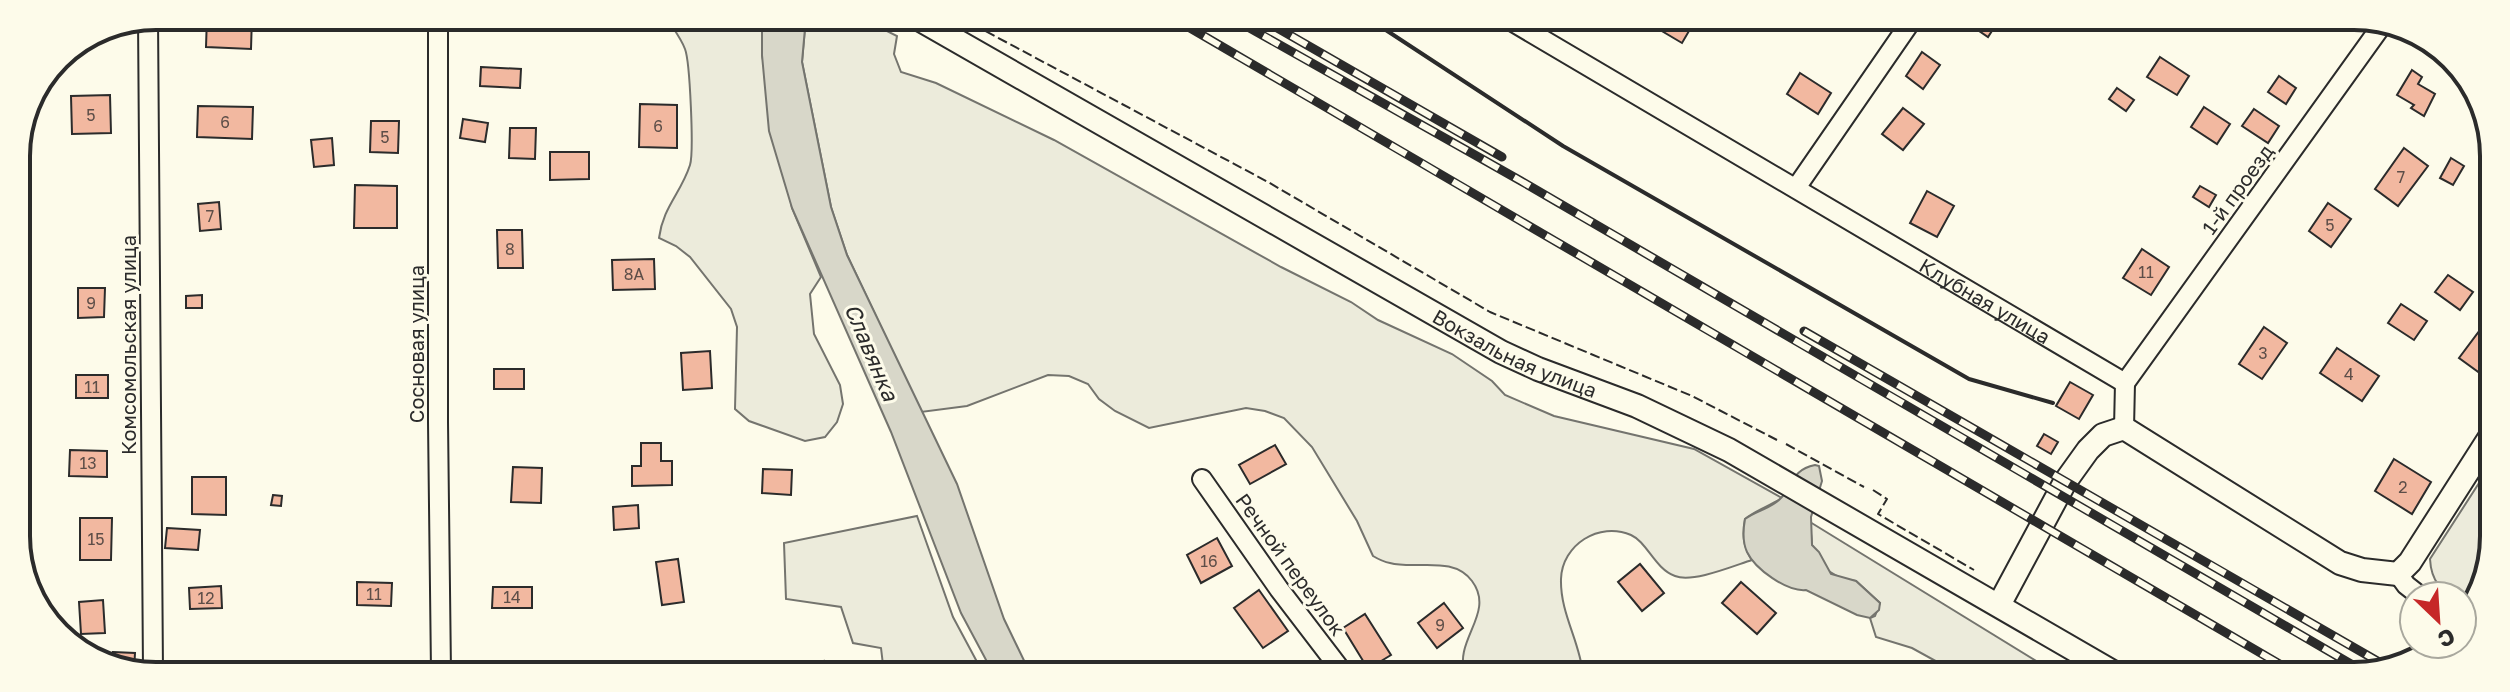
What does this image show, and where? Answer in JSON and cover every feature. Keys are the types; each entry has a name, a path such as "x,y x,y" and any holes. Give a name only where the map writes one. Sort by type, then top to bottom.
{"street":[{"name":"Сосновая улица","path":"438,30 441,662"},
{"name":"Вокзальная улица","path":"938,30 1501,352 1680,425 1778,478 2096,662"},
{"name":"Клубная улица","path":"1527,30 2125,383"},
{"path":"1796,188 1905,30"},
{"name":"Комсомольская улица","path":"148,31 153,662"},
{"name":"1-й проезд","path":"2125,383 2377,32"},
{"path":"2124,428 2125,383"},
{"path":"2124,428 2340,563 2362,570 2398,574 2402,580"},
{"path":"1999,605 2073,471 2103,435 2124,428"},
{"path":"2398,574 2410,562 2480,453"},
{"name":"Речной переулок","path":"1202,479 1335,662"}],"shaded area":[{"path":"674,30 762,30 762,55 792,208 821,277 810,294 814,334 840,385 843,404 837,422 825,437 805,441 749,421 735,409 737,327 731,309 690,257 659,238 664,217 690,165 690,88 687,57"},
{"path":"805,30 885,30 897,36 894,54 901,72 936,83 1054,140 1281,267 1351,302 1378,320 1452,354 1492,381 1505,395 1554,416 1694,449 1782,498 1745,519 1744,540 1752,560 1713,573 1683,578 1668,573 1631,535 1619,531 1595,534 1575,546 1563,567 1561,579 1564,604 1580,662 1463,662 1479,604 1472,581 1455,568 1400,565 1373,556 1357,521 1312,447 1284,418 1246,408 1149,428 1115,411 1099,399 1088,384 1069,376 1048,375 967,406 921,412 847,255 831,207 802,62"},
{"path":"2480,482 2478,560 2471,580 2436,580 2430,559"},
{"path":"917,516 953,617 977,662 883,662 881,648 853,643 841,607 786,599 784,543"},
{"path":"1810,522 2038,662 1937,662 1912,648 1876,637 1870,618 1875,616 1880,603 1856,581 1842,579 1827,570 1812,545"}],"water":[{"name":"Славянка","path":"762,30 805,30 802,62 831,207 847,255 957,484 1004,619 1025,662 987,662 961,613 891,432 792,208 769,131"},
{"path":"1819,466 1822,481 1811,517 1812,545 1831,574 1856,581 1880,603 1879,610 1870,618 1772,578 1751,559 1745,548 1745,519 1775,503 1801,471"}],"building":[{"path":"207,30 252,30 251,49 206,47"},
{"path":"1660,30 1690,30 1682,43"},
{"path":"1978,30 1993,30 1988,37"},
{"path":"1922,52 1940,65 1923,89 1906,76"},
{"path":"2160,57 2189,76 2177,95 2147,77"},
{"path":"481,67 521,69 520,88 480,86"},
{"path":"2412,70 2422,77 2418,84 2435,94 2424,116 2411,108 2414,105 2397,95"},
{"path":"1800,73 1831,93 1818,114 1787,94"},
{"path":"2279,76 2296,88 2286,104 2268,92"},
{"path":"2117,88 2134,100 2126,111 2109,99"},
{"path":"110,95 111,133 72,134 71,96"},
{"path":"640,104 677,105 677,148 639,147"},
{"path":"198,106 253,107 252,139 197,137"},
{"path":"2204,107 2230,124 2217,144 2191,127"},
{"path":"1903,108 1924,124 1903,150 1882,134"},
{"path":"2254,109 2279,126 2268,143 2242,126"},
{"path":"463,119 488,123 485,142 460,138"},
{"path":"371,121 399,121 398,153 370,152"},
{"path":"510,128 536,128 535,159 509,158"},
{"path":"332,138 334,165 314,167 311,140"},
{"path":"2404,148 2428,166 2398,206 2375,189"},
{"path":"550,152 589,152 589,179 550,180"},
{"path":"2451,158 2464,166 2453,185 2440,178"},
{"path":"355,185 397,186 397,228 354,228"},
{"path":"2200,186 2216,195 2209,207 2193,197"},
{"path":"1927,191 1954,206 1937,237 1910,223"},
{"path":"219,202 221,229 200,231 198,204"},
{"path":"2328,203 2351,219 2331,247 2309,231"},
{"path":"497,230 522,230 523,268 498,268"},
{"path":"2142,249 2169,267 2151,295 2123,278"},
{"path":"654,259 655,289 613,290 612,260"},
{"path":"2448,275 2473,292 2460,310 2435,292"},
{"path":"78,288 105,288 104,317 78,318"},
{"path":"202,295 202,308 186,308 186,296"},
{"path":"2401,304 2427,321 2414,340 2388,323"},
{"path":"2264,327 2287,343 2262,379 2239,364"},
{"path":"2480,330 2480,373 2459,358"},
{"path":"2337,348 2379,376 2362,401 2320,373"},
{"path":"710,351 712,388 683,390 681,353"},
{"path":"494,369 524,369 524,389 494,389"},
{"path":"76,375 108,375 108,398 76,398"},
{"path":"2070,382 2093,395 2079,419 2056,406"},
{"path":"2044,434 2058,442 2051,454 2037,446"},
{"path":"641,443 661,443 661,461 672,461 672,485 632,486 632,466 641,466"},
{"path":"1275,445 1286,464 1250,484 1239,465"},
{"path":"70,450 107,451 107,477 69,476"},
{"path":"2394,459 2431,482 2412,514 2375,491"},
{"path":"513,467 542,468 541,503 511,502"},
{"path":"763,469 792,470 791,495 762,493"},
{"path":"192,477 226,477 226,515 192,514"},
{"path":"273,495 282,496 281,506 271,505"},
{"path":"638,505 639,528 614,530 613,507"},
{"path":"80,518 112,518 111,560 80,560"},
{"path":"167,528 200,530 198,550 165,548"},
{"path":"1217,538 1232,566 1201,583 1187,555"},
{"path":"678,559 684,602 662,605 656,562"},
{"path":"1640,564 1664,593 1642,611 1618,582"},
{"path":"357,582 392,583 391,606 357,605"},
{"path":"1741,582 1776,613 1757,634 1722,603"},
{"path":"221,586 222,608 190,609 189,588"},
{"path":"493,587 532,587 532,608 492,608"},
{"path":"1259,590 1288,631 1263,648 1234,608"},
{"path":"103,600 105,633 81,634 79,602"},
{"path":"1444,603 1463,628 1437,648 1418,623"},
{"path":"1365,614 1391,655 1380,662 1364,662 1343,628"},
{"path":"135,653 135,660 132,660 113,654"}],"railway":[{"path":"1194,30 2276,662"},
{"path":"1253,30 1521,181 2347,662"},
{"path":"1281,30 1502,157"},
{"path":"1804,331 2375,660"}],"fence":[{"path":"983,30 1268,182 1490,312 1692,396 1777,440"},
{"path":"1786,444 1864,487"},
{"path":"1873,490 1887,499 1878,514 1974,570"}],"wall":[{"path":"1386,30 1563,146 1969,379 2053,403"}]}
